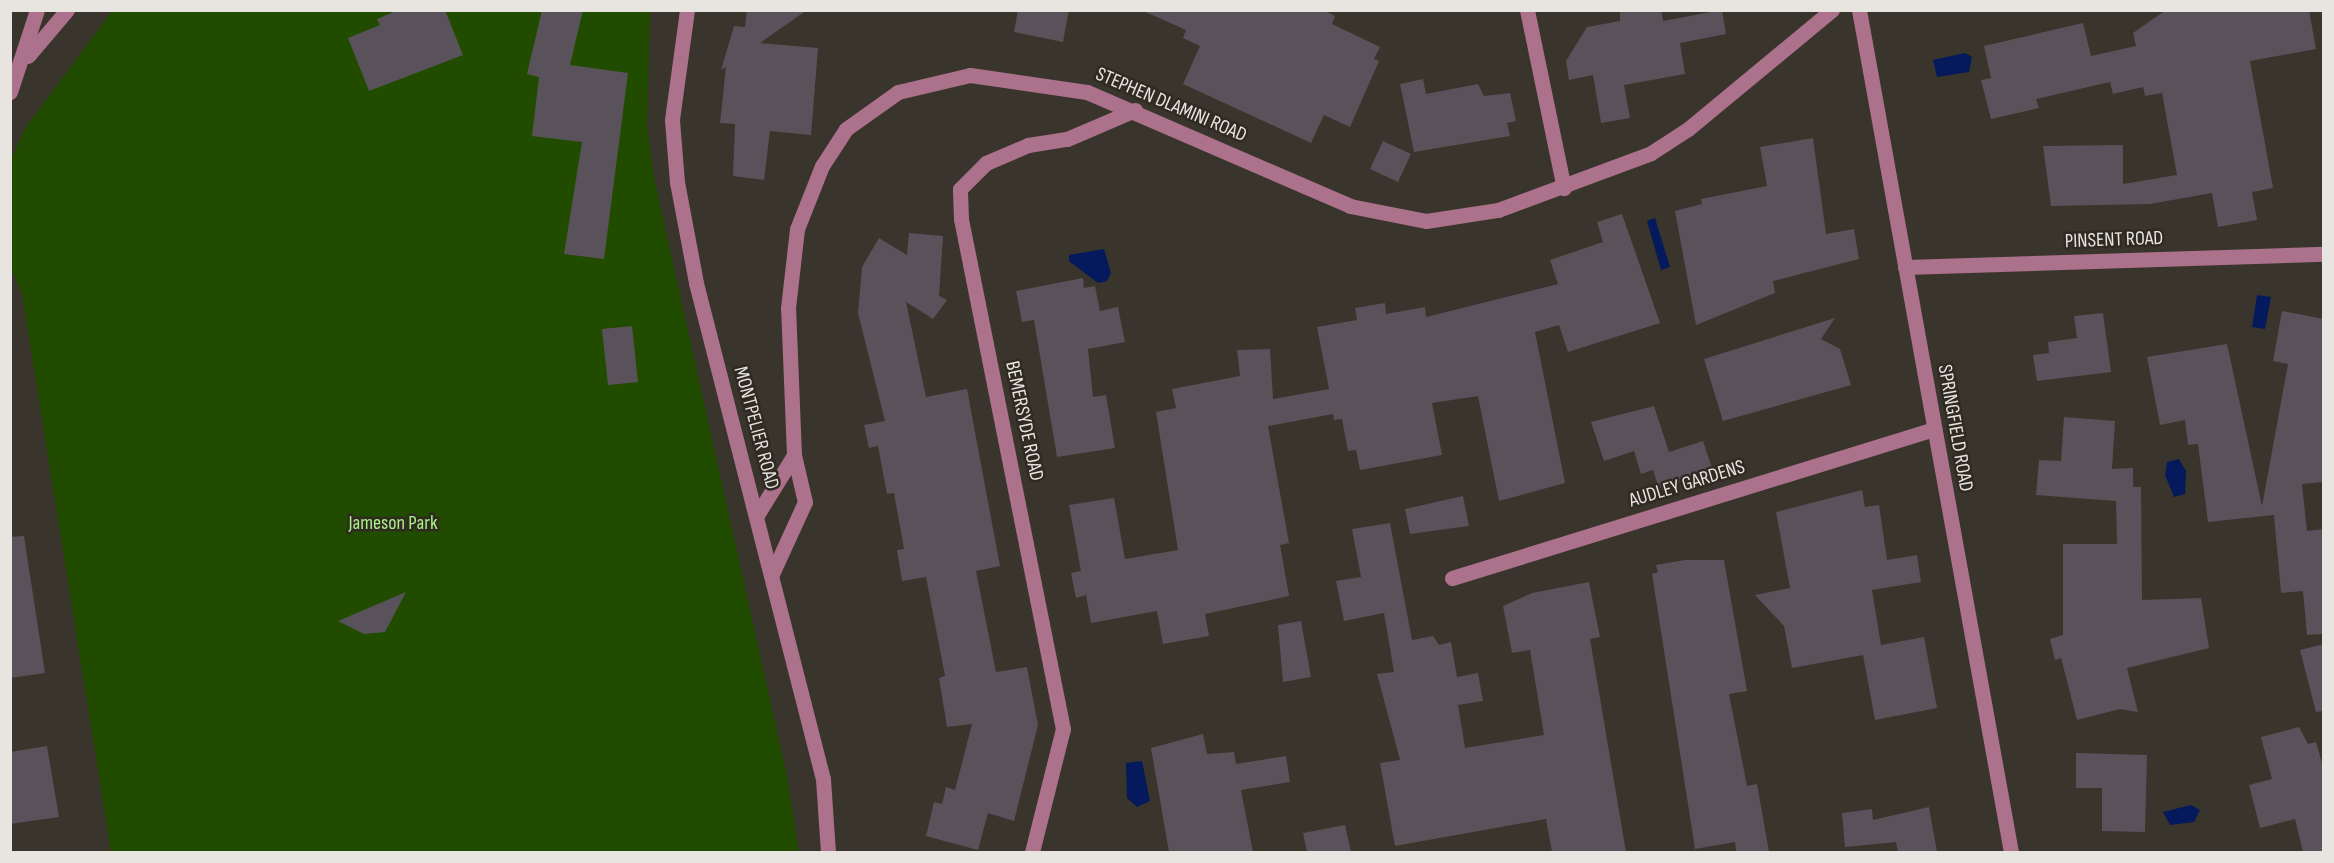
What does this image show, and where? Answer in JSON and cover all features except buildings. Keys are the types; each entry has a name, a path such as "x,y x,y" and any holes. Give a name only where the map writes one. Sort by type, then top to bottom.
{"street":[{"path":"10,92 25,58 37,10"},
{"path":"25,58 67,10"},
{"name":"MONTPELIER ROAD","path":"687,10 672,120 677,182 696,283 823,779 828,852"},
{"path":"1527,10 1564,188"},
{"name":"STEPHEN DLAMINI ROAD","path":"771,574 802,516 804,488 795,455 788,308 797,229 818,175 846,129 898,92 970,75 1087,92 1135,110 1350,206 1387,216 1426,221 1464,218 1564,188 1651,153 1688,129 1832,10"},
{"name":"SPRINGFIELD ROAD","path":"1859,10 2011,852"},
{"name":"BEMERSYDE ROAD","path":"1032,852 1063,729 961,219 960,189 986,163 1028,145 1067,139 1135,110"},
{"name":"PINSENT ROAD","path":"1905,267 2324,254"},
{"name":"AUDLEY GARDENS","path":"1452,578 1934,429"},
{"path":"757,515 795,455"}],"green space":[{"name":"Jameson Park","path":"112,11 650,11 647,127 655,182 787,776 799,852 111,852 22,294 11,268 11,160 24,130"}],"shaded area":[{"path":"1965,53 1972,57 1969,72 1937,77 1933,60"},
{"path":"1655,218 1670,267 1661,270 1647,221"},
{"path":"1104,249 1111,273 1107,281 1098,283 1069,261 1069,255"},
{"path":"2257,295 2271,297 2265,329 2252,327"},
{"path":"2179,459 2186,471 2185,494 2174,497 2165,475 2167,462"},
{"path":"1142,761 1150,801 1137,807 1127,798 1126,763"},
{"path":"2191,805 2200,810 2194,822 2170,825 2163,812"}]}
